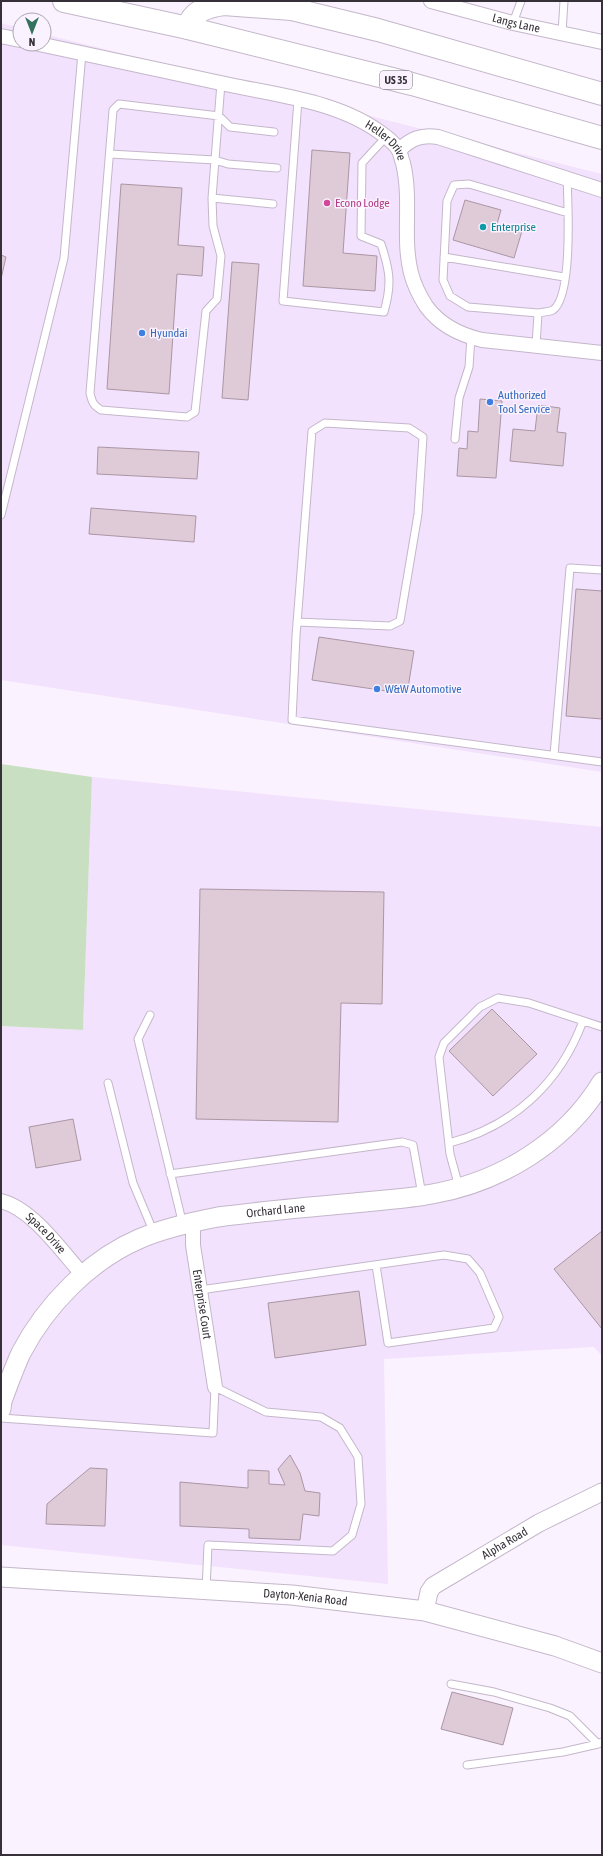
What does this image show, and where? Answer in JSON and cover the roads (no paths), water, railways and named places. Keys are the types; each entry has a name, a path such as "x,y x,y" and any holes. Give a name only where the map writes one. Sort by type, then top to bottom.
{"highway":[{"name":"US 35","path":"64,1 188,28 338,65 602,138"},
{"path":"262,1 378,30 602,94"},
{"path":"188,28 193,17 197,13 215,5 224,4 292,8"},
{"path":"338,65 379,88 602,151"},
{"path":"389,78 427,75 602,125"}],"main road":[{"name":"Orchard Lane","path":"1,1407 27,1342 60,1298 83,1275 114,1252 138,1239 188,1223 237,1214 422,1195 460,1187 485,1179 504,1171 542,1147 577,1115 602,1082"},
{"name":"Dayton-Xenia Road","path":"1,1577 292,1595 425,1612 555,1646 602,1663"}],"street":[{"name":"Langs Lane","path":"431,1 513,23 602,42"},
{"path":"1,36 12,38"},
{"name":"Heller Drive","path":"52,47 298,100 356,117 386,137 399,150 407,179 408,257 415,286 430,311 440,321 450,328 470,337 602,353"},
{"path":"399,150 415,138 427,135 438,137 602,190"},
{"name":"Space Drive","path":"1,1201 15,1207 36,1222 83,1275"},
{"name":"Enterprise Court","path":"188,1223 193,1245 214,1386"},
{"name":"Alpha Road","path":"425,1612 429,1592 433,1586 539,1524 602,1492"}],"lane":[{"path":"513,23 521,1"},
{"path":"562,33 564,1"},
{"path":"1,515 64,258 82,53"},
{"path":"222,83 219,116 215,160 212,198 213,226 221,256 217,299 206,311 195,412 187,417 101,410 94,406 90,393 113,110 119,104 219,116 230,126 274,132"},
{"path":"298,100 283,300 384,312 390,292 388,264 381,244 361,236 361,228 362,163 386,137"},
{"path":"110,154 215,160 228,164 277,168"},
{"path":"567,178 568,213 568,257 560,301 552,310 538,313 468,307 450,296 443,280 447,201 454,185 469,184 568,213"},
{"path":"212,198 273,204"},
{"path":"444,257 564,278"},
{"path":"536,346 538,313"},
{"path":"455,439 459,398 469,367 470,337"},
{"path":"297,622 390,626 400,621 418,514 423,437 409,428 325,423 312,431 297,622 292,720 602,762"},
{"path":"554,755 570,568 602,570"},
{"path":"460,1187 450,1154 439,1057 444,1043 480,1007 498,998 529,1003 602,1027"},
{"path":"150,1015 138,1039 170,1174 188,1223"},
{"path":"449,1143 472,1137 496,1125 532,1100 557,1070 576,1040 583,1021"},
{"path":"108,1084 133,1182 154,1233"},
{"path":"170,1174 402,1142 413,1145 422,1195"},
{"path":"200,1290 444,1255 468,1259 480,1273 499,1318 494,1328 388,1343 376,1265"},
{"path":"1,1407 213,1433 214,1386 266,1412 321,1417 340,1428 358,1457 361,1504 352,1535 333,1551 208,1545 206,1590"},
{"path":"451,1684 494,1692 550,1708 570,1716 600,1743"},
{"path":"467,1765 563,1752 600,1743"}],"place":[{"name":"Econo Lodge","path":"327,203"},
{"name":"Enterprise","path":"483,227"},
{"name":"Hyundai","path":"142,333"},
{"name":"Authorized Tool Service","path":"490,402"},
{"name":"W&W Automotive","path":"377,689"}]}
